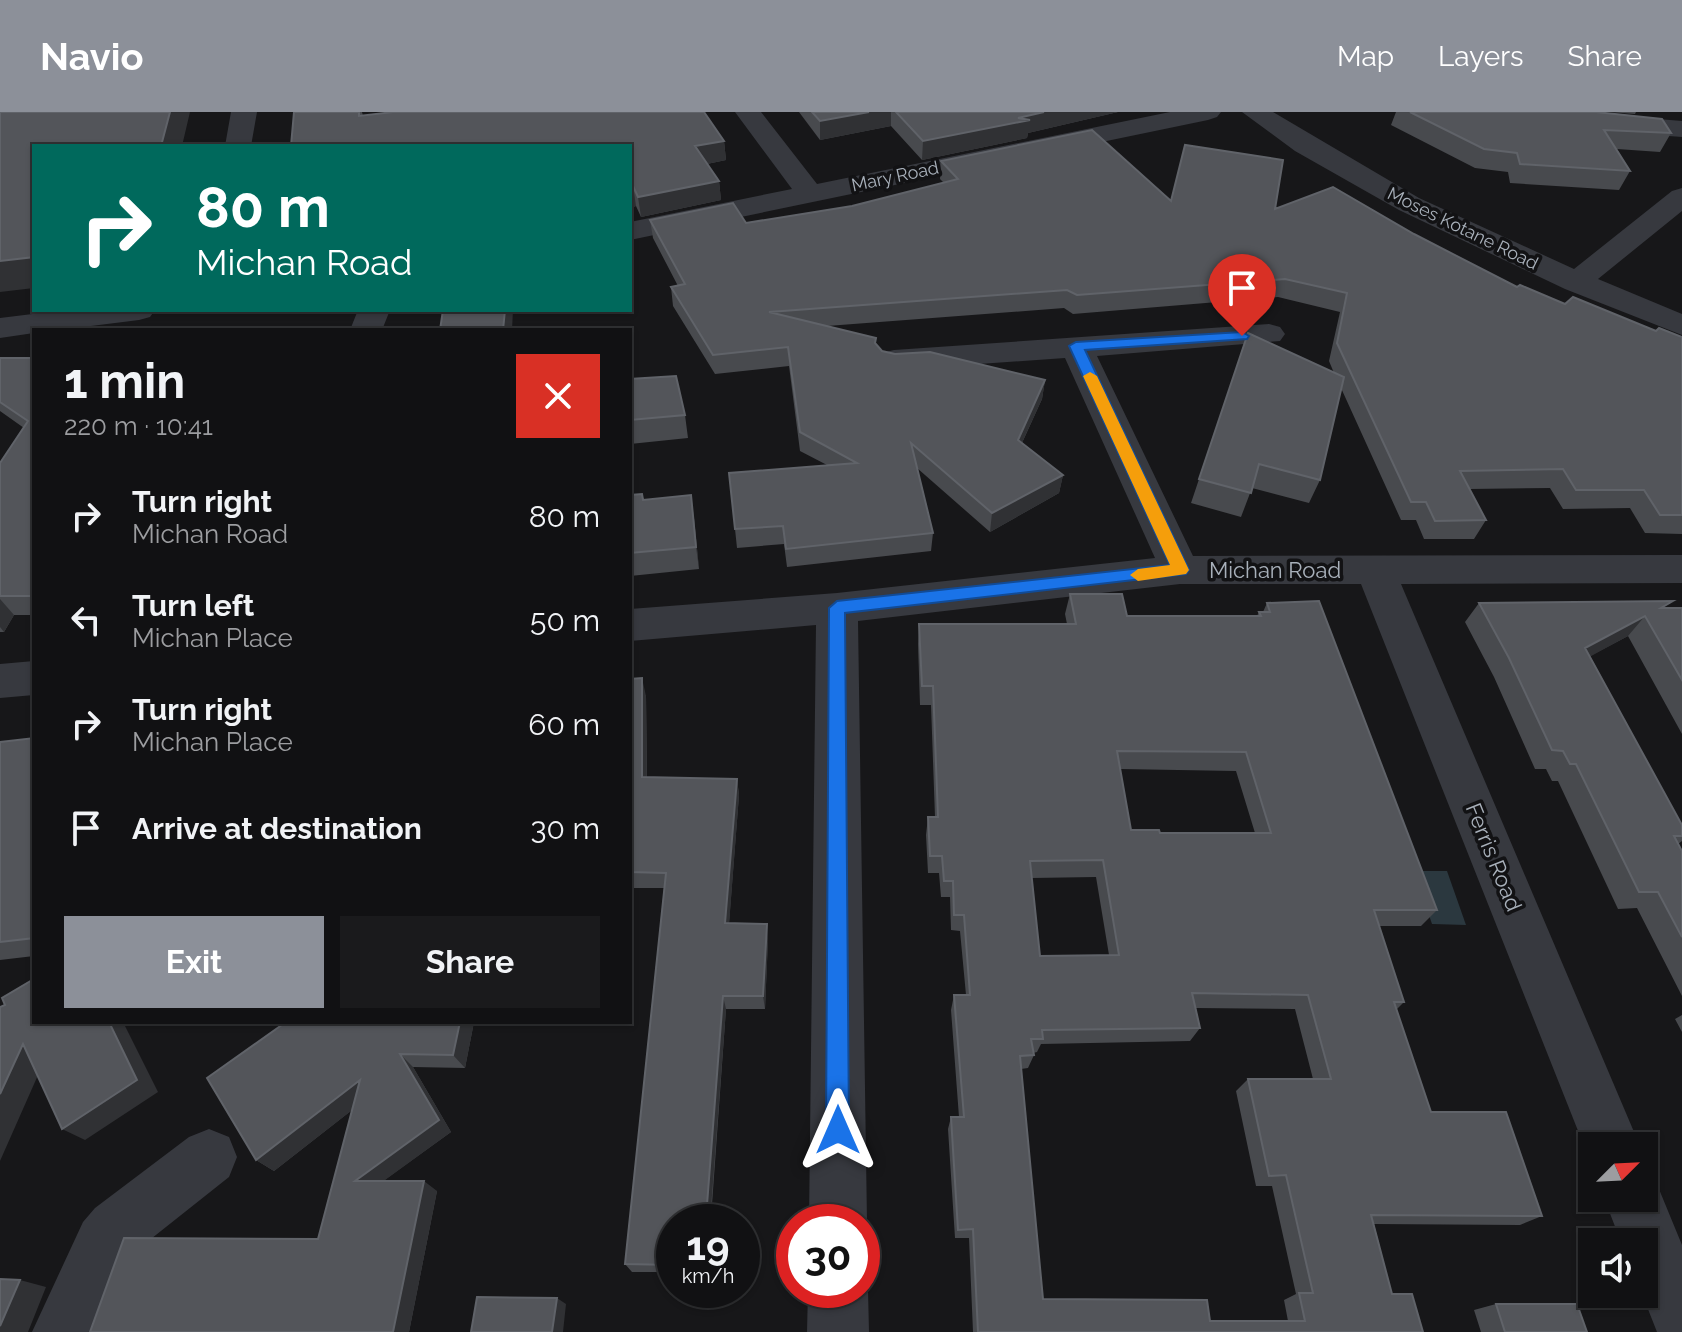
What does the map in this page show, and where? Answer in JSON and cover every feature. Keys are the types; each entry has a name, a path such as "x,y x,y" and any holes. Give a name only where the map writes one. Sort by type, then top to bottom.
{"street":[{"path":"238,144 244,112"},
{"path":"748,112 810,194"},
{"name":"Mary Road","path":"632,231 1208,112"},
{"name":"Moses Kotane Road","path":"1255,112 1305,145 1422,210 1587,273 1682,297"},
{"name":"Moses Kotane Road","path":"1299,112 1423,184 1682,325"},
{"path":"1536,112 1578,121 1682,129"},
{"path":"1587,273 1682,197"},
{"path":"0,328 124,312"},
{"path":"894,360 1269,334"},
{"path":"1076,346 1180,570"},
{"name":"Ferris Road","path":"1375,569 1606,1132"},
{"name":"Michan Road","path":"632,625 837,608 1180,570 1682,569"},
{"path":"837,608 838,1204"},
{"path":"0,681 32,678"},
{"path":"63,1332 104,1243 116,1229 209,1157"},
{"path":"1639,1212 1682,1318"},
{"path":"838,1308 838,1332"}],"shaded area":[{"path":"1414,871 1447,871 1466,925 1432,924"}],"building":[{"path":"0,112 170,112 162,144 32,144 32,257 0,261"},
{"path":"294,112 359,112 359,116 393,112 704,112 724,141 695,146 719,181 638,197 632,186 632,144 291,144"},
{"path":"812,112 869,112 820,121"},
{"path":"896,112 1044,112 1018,118 1030,120 923,141"},
{"path":"1410,112 1596,112 1662,119 1671,133 1604,130 1630,171 1520,164 1517,153 1484,149"},
{"path":"1092,130 1171,201 1185,145 1283,160 1275,209 1333,187 1414,234 1517,287 1520,285 1565,304 1573,297 1656,331 1659,328 1682,337 1682,515 1660,515 1644,490 1576,490 1563,469 1460,471 1486,520 1435,521 1426,502 1411,502 1337,343 1347,293 1285,279 1077,295 1067,290 769,312 876,338 875,343 882,351 895,354 930,352 1045,380 1018,440 1063,475 992,513 911,443 933,533 786,549 783,526 735,529 729,473 857,463 800,432 788,347 713,355 671,287 685,284 650,220 733,203 746,223 852,206 958,179 941,161"},
{"path":"443,312 505,312 503,328 440,328"},
{"path":"1248,333 1344,377 1320,480 1259,464 1251,493 1199,479"},
{"path":"0,358 32,358 32,596 0,596 0,463 28,421 0,402"},
{"path":"676,376 685,415 632,420 632,379"},
{"path":"642,494 643,500 691,495 696,547 632,553 632,495"},
{"path":"1070,594 1122,594 1127,616 1261,616 1259,612 1270,612 1267,603 1319,601 1437,910 1374,910 1404,1002 1394,1002 1431,1112 1506,1112 1542,1216 1371,1215 1392,1294 1412,1294 1423,1332 978,1332 973,1229 958,1230 951,1117 964,1117 954,995 970,995 964,915 954,915 953,881 944,881 942,856 930,856 928,817 938,817 933,686 922,686 919,624 1076,624","holes":["1117,751 1246,752 1271,833 1131,830","1103,860 1119,955 1040,956 1030,861","1192,993 1308,995 1331,1079 1248,1079 1269,1176 1286,1175 1313,1293 1299,1293 1305,1321 1210,1321 1207,1300 1043,1299 1020,1056 1034,1055 1031,1039 1043,1039 1042,1030 1200,1028"]},
{"path":"1673,601 1661,608 1682,608 1682,680 1645,616 1585,648 1682,825 1682,836 1674,836 1682,851 1682,937 1658,892 1639,892 1576,764 1570,764 1563,751 1552,750 1509,658 1479,603"},
{"path":"642,678 642,777 737,779 725,923 767,924 763,996 723,996 707,1204 656,1204 656,1265 625,1264 666,873 632,872 632,679"},
{"path":"32,738 32,938 0,942 0,742"},
{"path":"32,980 32,1024 110,1024 137,1080 62,1129 23,1044 0,1094 0,1007 5,1005 2,998"},
{"path":"283,1024 460,1024 453,1055 400,1054 439,1120 355,1181 424,1181 393,1332 90,1332 124,1238 318,1239 360,1080 256,1160 207,1078"},
{"path":"0,1279 20,1280 0,1326"},
{"path":"477,1297 557,1298 552,1332 471,1332"},
{"path":"1496,1304 1577,1304 1587,1332 1505,1332"}],"slow traffic":[{"path":"1090,376 1180,570 1138,575"}],"route":[{"path":"838,1130 837,608 1180,570 1076,346 1242,336"}]}
